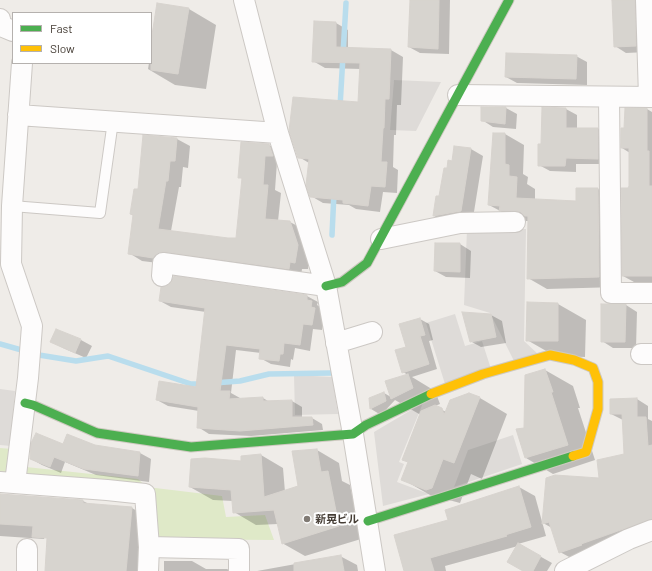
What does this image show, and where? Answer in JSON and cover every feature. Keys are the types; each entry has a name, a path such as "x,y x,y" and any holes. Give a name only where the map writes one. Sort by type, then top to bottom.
{"street":[{"path":"244,0 278,133 326,286 368,521 375,571"},
{"path":"163,264 326,286 342,282 367,263 509,0"},
{"path":"458,95 650,97 646,0"},
{"path":"0,20 1,26 12,31"},
{"path":"22,64 18,115 7,155 12,206 11,264 32,326 25,403 7,483 145,494 148,571"},
{"path":"609,97 611,293 652,293"},
{"path":"18,115 278,133"},
{"path":"381,239 460,223 515,222"},
{"path":"336,343 372,332"},
{"path":"25,403 33,405 97,433 191,447 353,434 366,425 422,397 483,374 550,355 574,360 593,368 598,382 598,409 586,452 368,521"},
{"path":"565,571 629,539 652,530"},
{"path":"148,547 239,549 239,571"},
{"path":"27,549 27,571"}],"lane":[{"path":"12,206 100,213 113,121"}],"green space":[{"path":"0,448 12,449 10,479 0,479"},
{"path":"26,467 138,479 147,487 222,496 226,517 265,515 274,540 153,539 147,491 25,478"}],"shaded area":[{"path":"394,80 441,82 416,131 390,130"},
{"path":"467,229 526,229 524,341 539,355 514,361 490,313 464,305"},
{"path":"455,314 465,346 482,341 491,369 445,384 426,323"},
{"path":"294,375 332,377 338,414 295,415"},
{"path":"0,389 15,391 11,446 0,445"},
{"path":"423,403 399,462 404,464 397,482 429,494 383,506 374,432"},
{"path":"513,435 522,464 454,487 468,450"}],"building":[{"path":"410,0 439,0 438,49 408,47"},
{"path":"612,0 635,0 636,46 614,47"},
{"path":"157,3 189,8 178,74 151,70 152,35"},
{"path":"314,21 336,22 336,47 391,49 389,99 385,99 381,162 387,162 385,187 371,186 368,206 343,203 343,200 310,197 306,185 309,159 298,158 289,131 293,97 358,102 360,63 312,62"},
{"path":"506,53 577,55 576,79 505,77"},
{"path":"481,107 506,107 505,124 481,121"},
{"path":"542,107 566,108 566,128 598,128 598,159 566,158 565,166 538,166 538,144 541,144"},
{"path":"625,108 647,108 649,186 652,186 652,276 622,276 621,188 628,188 629,186 629,148 621,148 621,128 624,128"},
{"path":"493,133 505,133 505,164 509,165 509,176 517,177 516,198 576,201 576,188 598,188 599,277 527,279 528,216 525,216 521,212 499,211 500,206 488,205"},
{"path":"143,135 177,138 175,161 170,161 168,181 166,181 158,229 228,238 236,238 242,178 238,178 241,142 269,144 273,156 265,156 263,185 268,185 265,219 290,221 298,245 295,263 290,262 289,269 165,252 158,253 153,258 128,254 133,215 130,214 134,189 138,189"},
{"path":"454,146 471,148 461,211 433,216 436,196 439,196 444,168 447,168 448,160 452,161"},
{"path":"435,243 460,243 460,272 434,271"},
{"path":"174,276 307,295 307,300 312,301 311,307 315,308 312,325 303,324 300,345 284,343 283,354 280,354 279,361 259,359 260,349 226,345 220,391 230,391 229,399 263,397 263,401 292,400 292,417 312,417 313,425 240,431 197,428 198,407 156,400 159,381 196,387 205,308 159,301 161,287 167,286 171,283"},
{"path":"527,302 558,303 558,341 526,341"},
{"path":"601,304 626,304 625,342 601,342"},
{"path":"462,312 491,314 496,337 470,342"},
{"path":"420,318 425,335 420,336 429,364 402,373 395,350 406,347 399,324"},
{"path":"56,329 81,339 75,353 50,342"},
{"path":"545,369 568,445 525,458 516,429 524,428 525,375"},
{"path":"408,374 413,388 391,399 385,381"},
{"path":"384,392 386,401 370,409 369,398"},
{"path":"469,393 480,397 454,463 443,459 432,488 426,490 401,480 408,462 402,460 421,411 435,405 442,408 444,415 450,400"},
{"path":"637,398 637,417 646,417 648,446 652,445 652,519 559,553 549,522 542,524 546,478 555,475 599,478 597,460 624,454 622,414 610,414 610,399"},
{"path":"36,433 63,444 67,434 95,445 140,452 138,476 84,469 54,457 50,467 30,459 31,443"},
{"path":"317,449 321,472 328,471 339,526 282,544 274,510 233,513 231,490 189,487 191,459 205,458 241,461 241,456 261,454 264,497 298,486 292,451"},
{"path":"519,486 531,527 505,535 507,536 430,558 434,571 404,571 394,535 448,520 445,510"},
{"path":"0,494 83,500 83,503 132,507 126,571 45,571 47,538 32,537 33,526 0,524"},
{"path":"518,543 541,556 533,571 523,571 507,562"},
{"path":"341,555 344,571 294,571 294,563"}],"waterway":[{"path":"340,107 346,3"},
{"path":"332,235 334,193"},
{"path":"0,344 39,355 76,361 108,356 191,384 204,384"},
{"path":"214,383 240,381 269,374 331,373"}],"traffic: fast":[{"path":"326,286 342,282 367,263 509,0"},
{"path":"25,403 33,405 97,433 191,447 353,434 366,425 431,394"},
{"path":"368,521 573,456"}],"traffic: slow":[{"path":"431,394 483,374 550,355 574,360 593,368 598,382 598,409 586,452 573,456"}],"place":[{"name":"新晃ビル","path":"307,519"}]}
